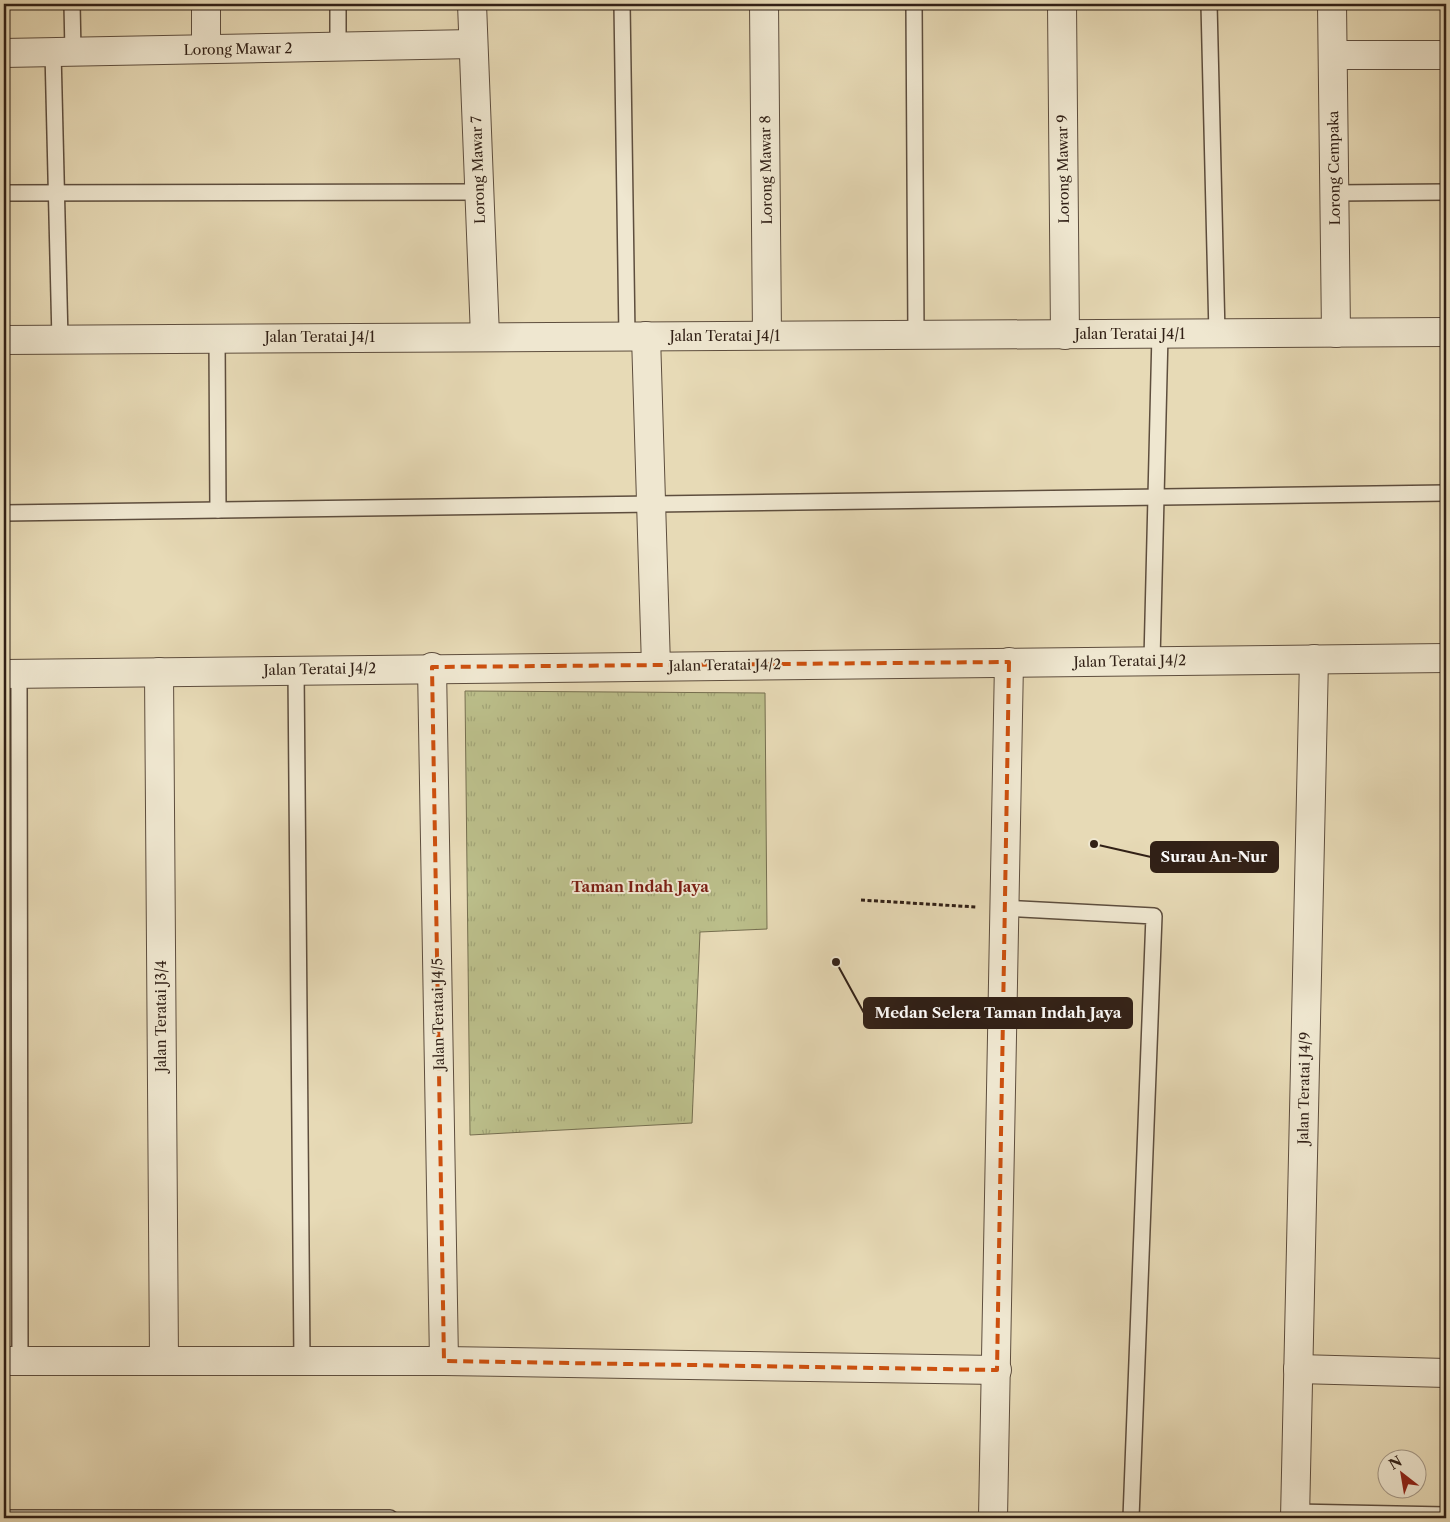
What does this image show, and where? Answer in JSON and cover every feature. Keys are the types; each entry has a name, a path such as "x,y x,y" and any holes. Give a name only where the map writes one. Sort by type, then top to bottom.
{"street":[{"path":"206,4 206,50"},
{"name":"Lorong Mawar 7","path":"472,4 485,336"},
{"name":"Lorong Mawar 8","path":"764,4 768,336"},
{"name":"Lorong Mawar 9","path":"1062,4 1065,335"},
{"name":"Lorong Cempaka","path":"1332,4 1336,333"},
{"name":"Lorong Mawar 2","path":"4,53 473,44"},
{"path":"1332,55 1446,55"},
{"name":"Jalan Teratai J4/1","path":"4,340 1446,332"},
{"path":"636,336 651,503 656,666"},
{"name":"Jalan Teratai J4/2","path":"11,674 432,667 1446,658"},
{"name":"Jalan Teratai J4/9","path":"1295,1515 1314,659"},
{"path":"993,1518 1009,662"},
{"name":"Jalan Teratai J4/5","path":"432,667 444,1361"},
{"name":"Jalan Teratai J3/4","path":"159,672 164,1360"},
{"path":"12,1361 444,1361 996,1370"},
{"path":"1298,1369 1446,1372"}],"lane":[{"path":"60,340 58,193 63,52 72,4"},
{"path":"338,4 338,47"},
{"path":"623,4 636,336"},
{"path":"914,4 916,335"},
{"path":"1209,4 1217,334"},
{"path":"4,193 479,192"},
{"path":"1334,193 1446,192"},
{"path":"1152,660 1160,334"},
{"path":"217,338 218,510"},
{"path":"4,513 1156,495 1446,493"},
{"path":"296,670 302,1361"},
{"path":"11,674 12,1361"},
{"path":"1004,908 1154,916 1131,1518"},
{"path":"1295,1515 1446,1516"},
{"path":"4,1518 390,1518"}],"path":[{"path":"861,900 1004,908"}],"highlighted area":[{"path":"1009,662 997,1370 444,1361 432,667"}],"green space":[{"path":"465,691 765,693 767,929 700,932 692,1123 470,1135"}],"place":[{"name":"Surau An-Nur","path":"1094,844"},
{"name":"Medan Selera Taman Indah Jaya","path":"836,962"}],"district":[{"name":"Taman Indah Jaya","path":"640,886"}]}
